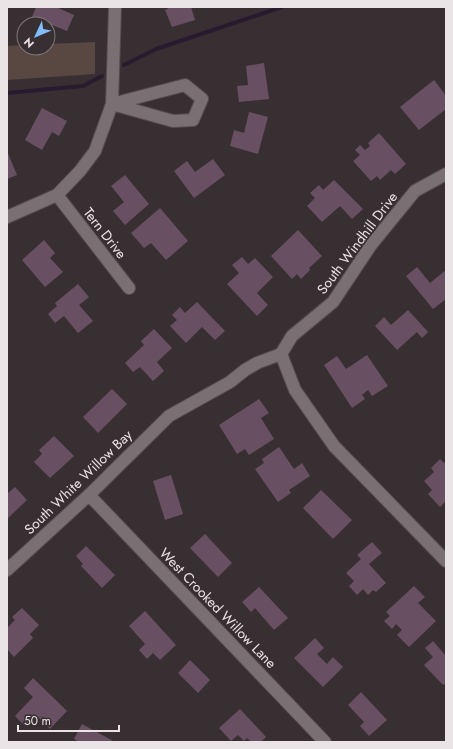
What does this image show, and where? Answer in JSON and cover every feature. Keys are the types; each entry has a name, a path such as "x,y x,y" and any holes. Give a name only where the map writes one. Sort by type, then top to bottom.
{"street":[{"path":"7,217 57,195 80,171 95,151 112,104 115,7"},
{"path":"185,85 202,99 193,120 173,121 112,104 185,85"},
{"name":"South Windhill Drive","path":"281,354 292,336 333,302 371,245 415,191 446,174"},
{"name":"Tern Drive","path":"57,195 129,288"},
{"path":"281,354 295,390 334,446 445,557"},
{"name":"South White Willow Bay","path":"7,570 88,495 169,416 230,382 257,363 281,354"},
{"name":"West Crooked Willow Lane","path":"88,495 325,742"}],"shaded area":[{"path":"95,42 95,74 7,80 7,46 16,45 16,56 56,56 56,44"}],"building":[{"path":"36,7 56,7 74,15 67,31 56,27 56,16 32,16"},
{"path":"171,7 191,7 195,20 172,27 165,10"},
{"path":"264,63 269,99 239,102 237,86 248,85 246,66"},
{"path":"434,80 446,96 446,109 419,130 400,107"},
{"path":"42,108 67,121 59,136 52,132 42,150 25,140"},
{"path":"249,112 268,117 258,154 230,146 234,130 244,133"},
{"path":"379,133 406,164 395,174 391,170 380,180 377,176 371,181 353,161 360,155 355,150 360,145 365,150 370,146 368,143"},
{"path":"7,151 17,175 7,179"},
{"path":"213,159 225,175 194,198 174,171 187,161 195,172"},
{"path":"125,175 149,204 125,225 113,211 124,202 111,186"},
{"path":"334,180 363,209 352,219 340,206 322,222 307,206 315,198 310,193 319,185 323,190"},
{"path":"160,208 188,241 166,260 151,243 144,248 131,233"},
{"path":"298,230 322,256 309,268 310,270 301,279 297,274 292,279 271,256"},
{"path":"44,240 55,253 50,258 63,272 45,287 22,260"},
{"path":"242,257 248,264 255,258 273,277 257,293 268,305 257,316 227,284 239,273 232,265"},
{"path":"417,267 430,283 446,270 446,299 433,309 406,276"},
{"path":"78,284 89,297 79,305 93,321 78,333 64,316 55,323 48,314 57,306 55,303"},
{"path":"197,302 225,331 215,340 202,327 186,343 170,326 177,320 172,315 180,307 185,313"},
{"path":"408,310 428,332 422,338 417,332 397,350 375,326 384,317 391,325"},
{"path":"154,329 172,348 157,362 164,371 153,381 140,367 133,372 125,363 144,345 141,341"},
{"path":"367,355 388,386 372,396 368,390 362,395 365,399 352,408 324,365 337,356 346,369"},
{"path":"112,389 127,404 98,433 83,417"},
{"path":"259,399 269,413 261,418 274,439 249,455 245,449 237,454 219,425"},
{"path":"54,436 74,456 50,478 34,462 42,454 39,450"},
{"path":"279,447 294,469 302,463 310,476 289,490 291,493 278,502 255,469 264,463 262,459"},
{"path":"440,459 444,463 446,461 446,501 440,507 428,494 432,490 424,481 434,472 431,468"},
{"path":"171,475 183,514 165,520 153,481"},
{"path":"15,487 27,500 7,519 7,494"},
{"path":"321,490 352,520 333,539 303,508"},
{"path":"205,534 232,563 218,577 190,548"},
{"path":"372,542 382,553 369,564 386,583 376,592 373,590 368,595 363,589 357,595 349,586 354,581 346,573 361,559 357,555"},
{"path":"86,546 115,575 102,588 81,566 83,564 76,556"},
{"path":"414,586 425,597 418,603 436,621 409,647 397,635 402,630 396,624 392,629 384,621 390,616 386,612"},
{"path":"259,587 288,618 274,630 255,608 251,612 242,602"},
{"path":"22,608 39,625 30,634 33,638 14,657 7,649 7,628 15,620 12,617"},
{"path":"145,611 176,645 160,660 153,653 147,659 139,650 145,644 129,626"},
{"path":"315,638 324,648 317,654 327,664 333,657 343,667 323,687 294,658"},
{"path":"433,641 446,656 446,683 443,685 424,665 433,657 425,648"},
{"path":"190,660 210,680 198,693 178,673"},
{"path":"33,678 67,711 50,729 36,715 25,726 15,716 33,697 24,688"},
{"path":"361,692 387,720 369,736 360,726 364,722 348,705"},
{"path":"240,709 266,737 261,742 251,742 247,738 244,741 238,735 231,741 219,728"},
{"path":"82,724 115,742 79,742 74,739"}],"waterway":[{"path":"124,65 156,49 282,7"},
{"path":"7,93 83,86 102,76"}]}
